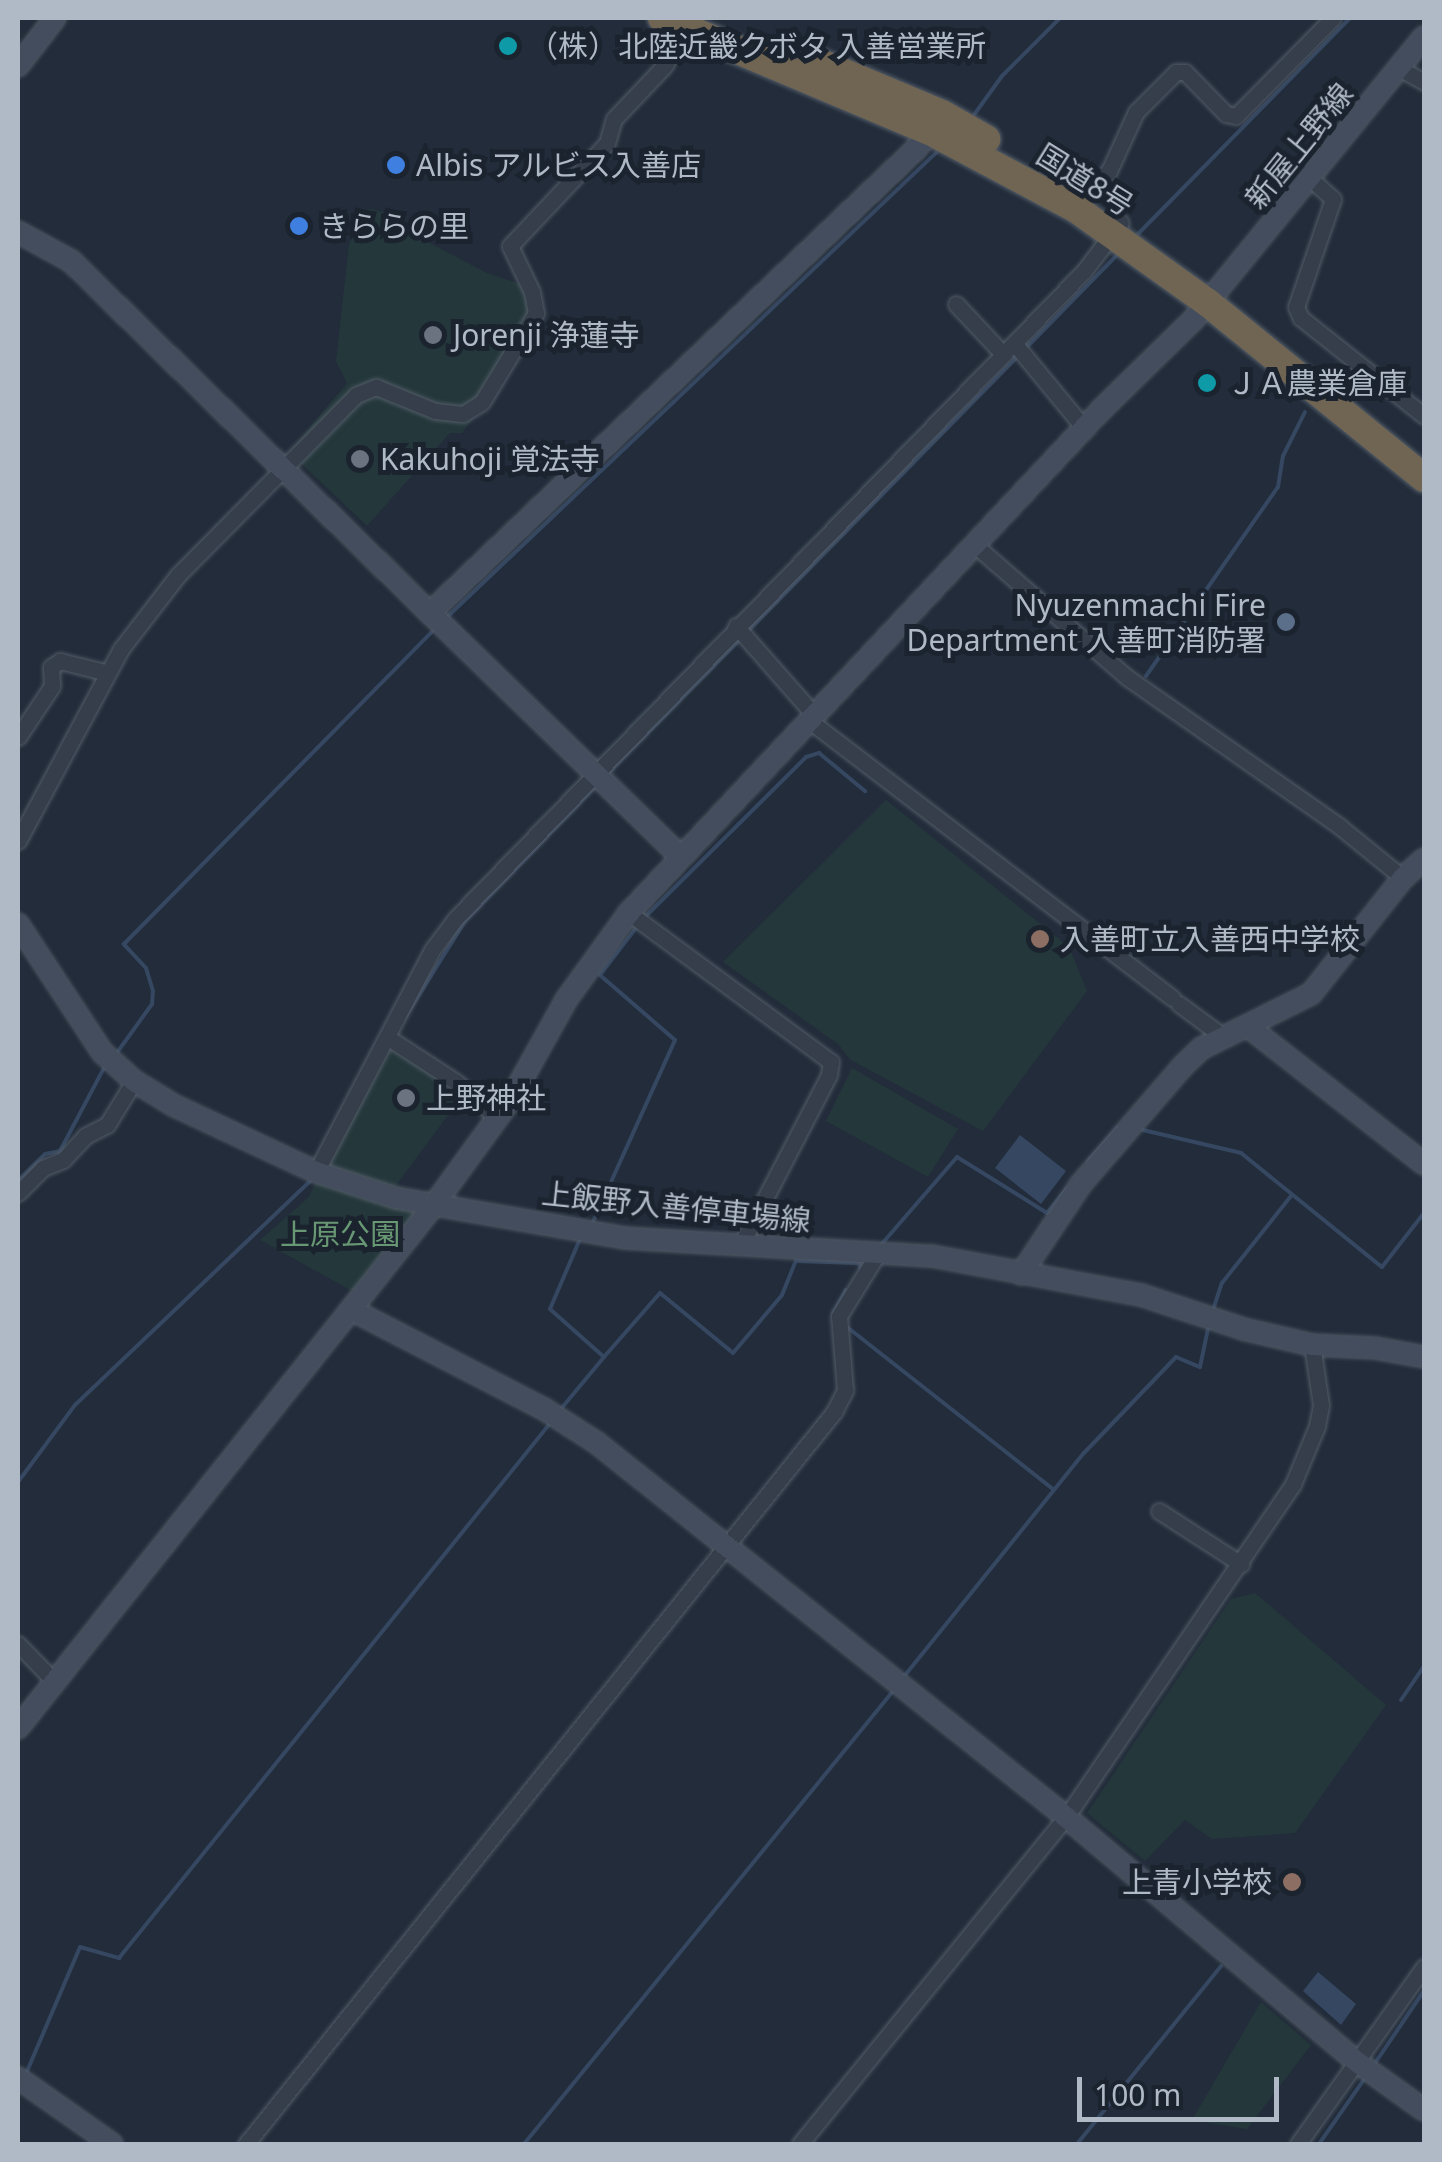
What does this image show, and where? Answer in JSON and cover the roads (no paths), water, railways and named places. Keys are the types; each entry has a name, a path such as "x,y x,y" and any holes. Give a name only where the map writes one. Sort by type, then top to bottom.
{"highway":[{"name":"国道8号","path":"686,20 936,122 1086,197 1116,228"},
{"name":"国道8号","path":"936,122 1075,208 1116,228 1424,454"},
{"name":"国道8号","path":"1213,297 1424,478"}],"street":[{"path":"18,66 54,18"},
{"path":"1086,197 1109,170 1136,112 1176,72 1185,72 1226,114 1236,116 1333,18"},
{"path":"18,841 108,673 178,575 366,389 376,387 435,411 462,414 482,402 536,312 532,292 510,246 607,143 614,119 665,65 686,20"},
{"name":"新屋上野線","path":"18,1728 434,1206 498,1118 566,1000 630,913 1084,428 1213,297 1424,38"},
{"path":"1399,68 1424,82"},
{"path":"430,613 916,149 936,122"},
{"path":"1312,180 1333,199 1296,307 1300,318 1424,416"},
{"path":"316,1172 432,950 455,919 593,772 1084,271 1116,228"},
{"path":"18,232 71,261 680,856"},
{"path":"956,304 1008,348 1084,428"},
{"path":"976,546 1128,678 1339,826 1403,878"},
{"path":"736,626 813,718 1225,1038"},
{"path":"18,737 52,686 51,667 60,660 108,673"},
{"path":"1021,1274 1082,1184 1182,1066 1202,1048 1250,1028 1311,994 1403,878 1424,859"},
{"path":"630,913 832,1062 829,1075 741,1244"},
{"name":"上飯野入善停車場線","path":"18,926 102,1052 134,1081 173,1105 316,1172 434,1206 626,1238 932,1256 1141,1295 1243,1329 1312,1345 1375,1348 1424,1357"},
{"path":"1250,1028 1424,1164"},
{"path":"388,1037 456,1082 498,1118"},
{"path":"18,1193 43,1168 63,1160 84,1136 107,1125 134,1081"},
{"path":"246,2144 834,1412 845,1390 839,1316 878,1254"},
{"path":"352,1310 598,1443 1066,1817 1357,2062 1424,2110"},
{"path":"800,2144 1066,1817 1293,1484 1318,1426 1321,1405 1312,1345"},
{"path":"1160,1511 1240,1564"},
{"path":"18,1644 55,1682"},
{"path":"1298,2144 1424,1967"},
{"path":"18,2078 112,2144"}],"water":[{"path":"1020,1135 1066,1171 1041,1204 995,1168"},
{"path":"1318,1972 1356,2004 1341,2025 1303,1991"}],"waterway":[{"path":"971,119 1002,76 1060,18"},
{"path":"1136,236 1350,18"},
{"path":"445,619 939,150"},
{"path":"1024,350 1119,253"},
{"path":"747,632 1017,357"},
{"path":"1146,676 1278,487 1283,456 1305,412"},
{"path":"116,1054 152,1004 153,991 146,968 124,944 435,629"},
{"path":"607,774 741,638"},
{"path":"645,917 806,757 819,753 865,791"},
{"path":"404,1019 465,921 597,785"},
{"path":"592,1224 675,1040 600,975 639,924"},
{"path":"18,1181 45,1154 60,1151 106,1064"},
{"path":"1088,1161 1118,1127"},
{"path":"1143,1130 1241,1153 1382,1267 1424,1213"},
{"path":"880,1246 957,1157 1047,1213 1067,1188"},
{"path":"18,1482 75,1405 312,1179"},
{"path":"1213,1310 1222,1283 1291,1196"},
{"path":"560,1410 604,1357 550,1309 580,1239"},
{"path":"604,1357 660,1293 733,1353 782,1295 796,1261 859,1263 861,1270"},
{"path":"833,1314 846,1290"},
{"path":"902,1679 1084,1453 1176,1357 1200,1367 1209,1324"},
{"path":"847,1327 1054,1490"},
{"path":"25,2076 80,1947 119,1958 552,1421"},
{"path":"1401,1700 1424,1666"},
{"path":"524,2144 893,1691"},
{"path":"1077,2144 1221,1966"},
{"path":"1373,2066 1424,1991"},
{"path":"1319,2144 1365,2078"}],"place":[{"name":"（株）北陸近畿クボタ 入善営業所","path":"508,46"},
{"name":"Albis アルビス入善店","path":"396,165"},
{"name":"きららの里","path":"299,226"},
{"name":"Jorenji 浄蓮寺","path":"433,335"},
{"name":"ＪＡ農業倉庫","path":"1207,383"},
{"name":"Kakuhoji 覚法寺","path":"360,459"},
{"name":"Nyuzenmachi Fire Department 入善町消防署","path":"1286,622"},
{"name":"入善町立入善西中学校","path":"1040,939"},
{"name":"上野神社","path":"406,1098"},
{"name":"上青小学校","path":"1292,1882"}],"park label":[{"name":"上原公園","path":"340,1234"}]}
